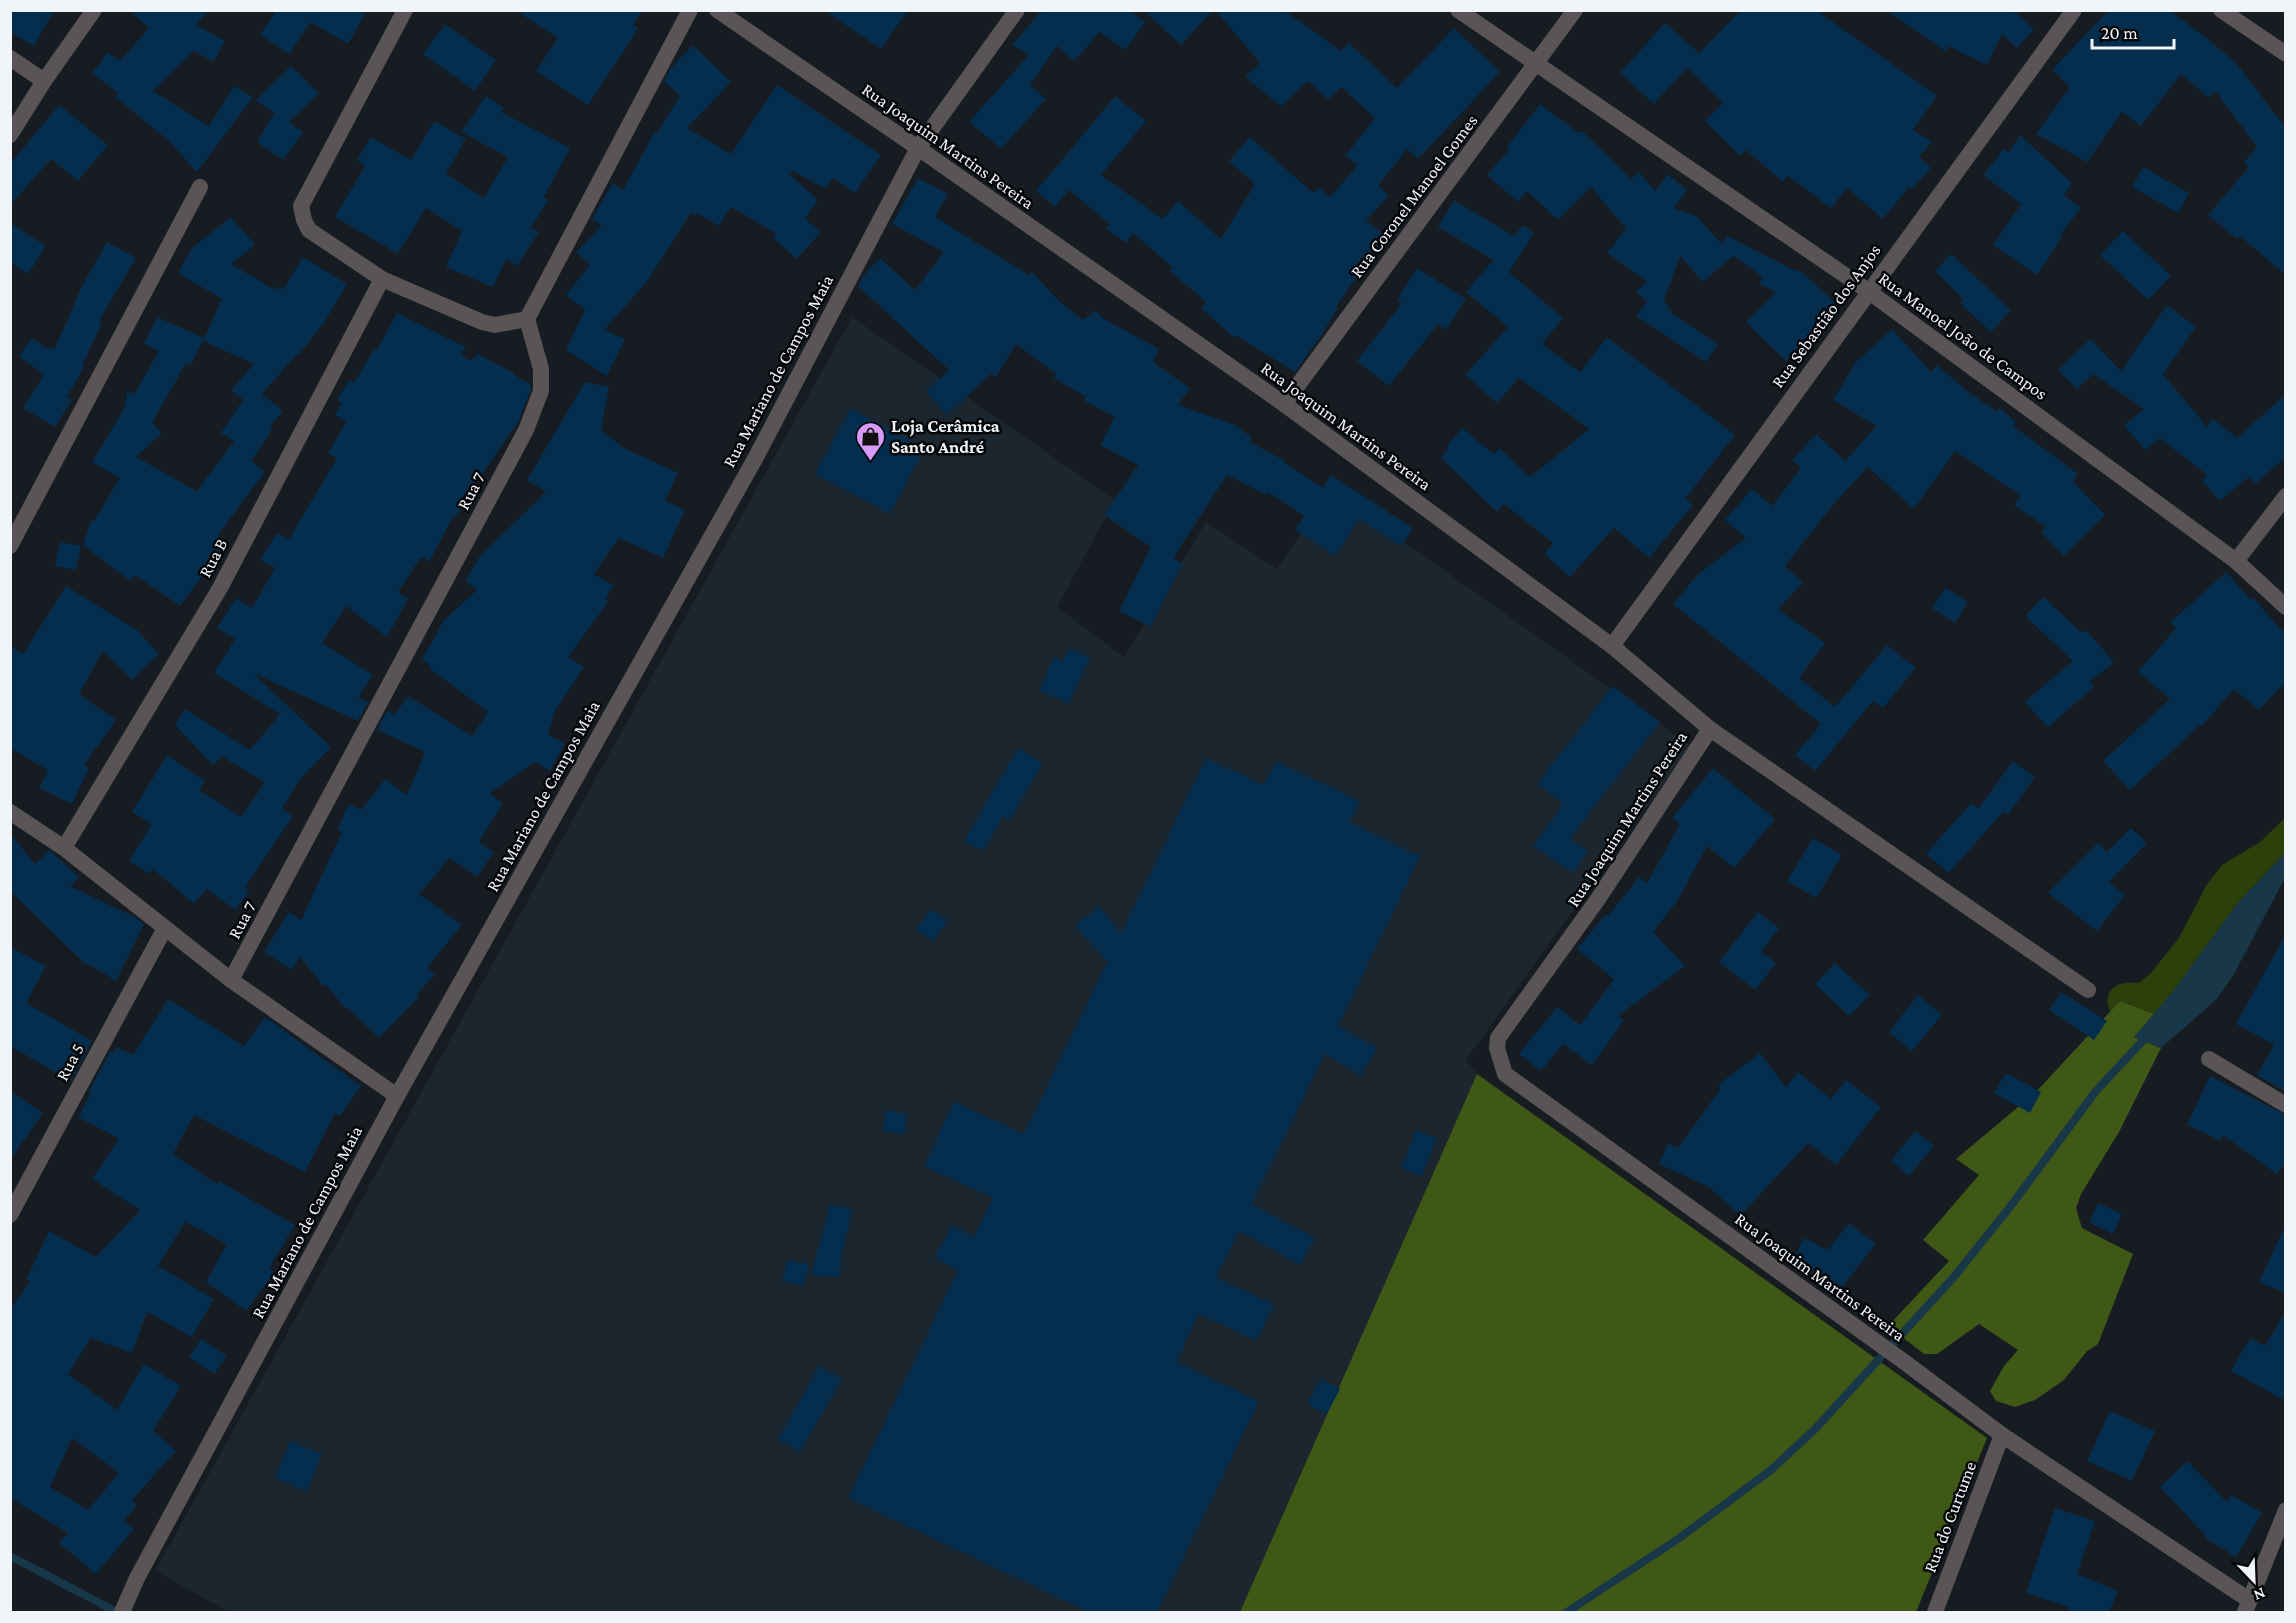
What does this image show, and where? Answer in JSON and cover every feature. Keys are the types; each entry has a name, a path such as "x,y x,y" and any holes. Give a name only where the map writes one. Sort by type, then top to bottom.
{"street":[{"path":"10,135 44,81 94,10"},
{"path":"405,10 301,206 304,220 309,230 382,279 482,322 495,325 527,319 690,10"},
{"name":"Rua Joaquim Martins Pereira","path":"717,10 1284,404 1612,646 1710,729 1598,900 1498,1038 1497,1048 1505,1074 2002,1435 2247,1606"},
{"name":"Rua Mariano de Campos Maia","path":"122,1612 137,1578 397,1096 756,457 918,148 1017,10"},
{"name":"Rua Manoel João de Campos","path":"1458,10 1868,291 2236,561 2286,607"},
{"name":"Rua Coronel Manoel Gomes","path":"1284,404 1575,10"},
{"name":"Rua Sebastião dos Anjos","path":"1612,646 2074,10"},
{"path":"2221,10 2286,54"},
{"path":"10,58 44,81"},
{"path":"10,546 200,188"},
{"name":"Rua B","path":"64,848 220,588 382,279"},
{"name":"Rua 7","path":"231,981 526,430 541,391 542,369 527,319"},
{"path":"2236,561 2286,495"},
{"path":"1710,729 2088,990"},
{"path":"10,812 64,848 231,981 397,1096"},
{"name":"Rua 5","path":"10,1215 165,928"},
{"path":"2209,1059 2286,1105"},
{"name":"Rua do Curtume","path":"1935,1612 2002,1435"},
{"path":"2247,1606 2286,1510"}],"shaded area":[{"path":"852,317 1115,500 1057,607 1124,657 1206,522 1277,569 1330,489 1691,746 1466,1060 1477,1074 1240,1612 229,1612 155,1571"}],"green space":[{"path":"2285,818 2285,853 2237,904 2154,1014 2120,1001 2110,1012 2108,997 2113,988 2124,983 2139,983 2151,973 2179,938 2206,886 2222,865 2260,842"},
{"path":"2120,1001 2154,1014 2134,1037 2161,1048 2119,1132 2081,1194 2076,1208 2082,1228 2133,1254 2098,1344 2087,1351 2064,1380 2035,1400 2015,1407 1996,1401 1990,1391 2004,1366 2018,1350 1979,1324 1937,1354 1924,1354 1888,1326 1949,1261 1923,1240 1979,1175 1956,1159 2036,1092"},
{"path":"1477,1074 1987,1438 1916,1612 1240,1612"}],"water":[{"path":"2285,853 2285,878 2234,974 2216,1000 2161,1048 2134,1037 2172,993 2237,904"}],"building":[{"path":"10,10 54,10 34,46 10,32"},
{"path":"129,10 209,10 196,25 225,41 214,62 194,51 153,91 209,126 234,86 253,97 197,172 168,140 115,97 118,93 92,73 108,52 120,61 149,28"},
{"path":"277,10 367,10 348,44 311,22 289,54 260,35"},
{"path":"515,10 643,10 633,25 638,27 633,37 588,105 536,71 558,38"},
{"path":"824,10 908,10 881,49"},
{"path":"1042,10 1129,10 1145,22 1125,50 1100,32 1074,61 1057,46 1030,85 1046,99 1001,149 969,122 1029,55 1012,45"},
{"path":"1143,10 1213,10 1181,45"},
{"path":"1215,10 1284,10 1341,51 1349,43 1397,88 1454,28 1500,72 1418,159 1407,149 1378,186 1389,195 1366,221 1386,235 1336,307 1338,308 1321,336 1295,372 1235,335 1233,337 1201,308 1206,302 1170,271 1173,268 1133,233 1126,243 1106,229 1110,224 1069,190 1055,207 1036,191 1115,96 1146,121 1101,175 1163,219 1178,201 1221,239 1255,184 1229,161 1250,137 1313,193 1319,187 1330,197 1358,165 1345,156 1375,118 1341,87 1328,100 1308,81 1281,106 1245,77 1260,63"},
{"path":"1741,10 1816,10 1937,96 1913,130 1932,142 1919,157 1931,168 1912,190 1909,187 1883,219 1847,188 1831,208 1788,176 1783,182 1746,150 1740,156 1705,121 1723,103 1687,68 1654,104 1620,73 1665,23 1699,53"},
{"path":"1886,10 2013,10 2034,29 2017,48 2002,34 1987,65 1948,46 1945,51"},
{"path":"2109,10 2169,10 2236,63 2286,128 2286,275 2240,236 2237,239 2208,215 2249,167 2244,162 2257,147 2215,91 2209,98 2181,74 2141,126 2122,112 2087,162 2036,134 2070,87 2052,70"},
{"path":"445,24 496,60 475,91 423,54"},
{"path":"693,45 731,82 687,128 731,154 777,85 881,155 855,193 833,178 826,189 793,171 790,175 818,200 805,219 821,232 797,259 773,238 777,234 731,207 719,226 697,213 695,215 691,213 646,283 604,330 625,339 607,376 566,350 585,310 566,295 590,265 576,252 602,225 592,219 613,183 623,190 655,131 657,133 680,96 664,81 671,68"},
{"path":"291,66 319,93 289,122 303,132 283,160 257,142 274,113 256,100"},
{"path":"486,96 504,108 501,112 570,148 544,197 548,200 531,228 539,232 517,266 506,259 493,287 446,267 462,231 426,208 398,254 335,217 365,166 357,160 371,137 411,160 434,121 466,139 446,174 484,198 508,157 461,132"},
{"path":"1540,104 1579,133 1582,131 1631,179 1639,172 1655,191 1668,174 1687,190 1674,208 1696,216 1722,244 1727,236 1798,272 1800,270 1839,307 1786,361 1746,322 1776,292 1759,284 1763,277 1731,254 1733,256 1703,282 1680,256 1664,301 1672,311 1670,312 1718,344 1706,362 1636,316 1647,302 1636,291 1647,282 1607,253 1626,229 1591,187 1558,220 1527,191 1518,202 1487,175 1509,150 1507,147"},
{"path":"59,105 108,145 78,181 51,159 10,205 10,164"},
{"path":"2020,135 2072,183 2064,195 2081,208 2060,235 2063,236 2037,275 1993,245 2021,204 1983,175 2004,149 2009,152"},
{"path":"2143,167 2189,193 2178,213 2132,187"},
{"path":"918,178 948,194 935,217 1029,275 1032,272 1059,301 1083,320 1096,310 1102,318 1159,349 1153,362 1190,388 1178,405 1233,424 1252,437 1249,442 1284,460 1283,462 1323,488 1331,475 1413,528 1401,546 1359,519 1335,556 1295,530 1304,516 1268,492 1266,495 1227,475 1173,558 1182,563 1151,627 1119,611 1151,547 1104,515 1138,465 1100,445 1115,417 1084,401 1086,397 1054,378 1056,374 1016,344 996,377 991,374 947,415 926,391 949,370 858,286 863,276 880,258 915,290 944,252 892,224"},
{"path":"1454,200 1514,236 1523,225 1534,233 1509,272 1563,318 1542,344 1580,372 1607,337 1735,435 1685,499 1693,505 1649,558 1614,528 1570,577 1544,554 1553,543 1504,504 1497,512 1441,458 1449,448 1447,446 1462,428 1494,454 1499,448 1530,477 1589,429 1519,378 1497,403 1465,375 1508,327 1466,292 1493,260 1438,227"},
{"path":"231,217 255,245 231,264 275,290 279,286 283,290 303,257 347,284 325,321 299,355 297,354 262,394 283,411 270,426 273,429 251,461 265,472 218,535 227,542 180,606 135,575 130,581 83,545 91,520 94,521 120,478 92,462 125,407 127,392 135,393 159,351 144,344 157,317 204,338 191,365 186,363 152,423 162,433 136,457 197,491 234,441 221,433 243,400 231,390 254,364 203,341 222,299 178,273 192,248"},
{"path":"10,223 46,246 28,274 10,262"},
{"path":"2123,231 2171,276 2148,300 2100,255"},
{"path":"107,242 136,258 99,321 102,323 82,366 84,367 67,397 72,400 55,427 23,408 44,375 19,356 32,338 49,350 50,347 54,350 82,286"},
{"path":"1951,254 2011,310 1991,332 1960,303 1963,299 1935,271"},
{"path":"1417,268 1466,299 1446,330 1438,324 1389,386 1357,361 1402,303 1397,300"},
{"path":"2167,305 2196,327 2163,374 2207,427 2213,419 2237,438 2286,394 2286,457 2255,484 2249,477 2219,501 2202,480 2207,475 2160,438 2145,450 2124,425 2144,409 2093,374 2077,389 2058,370 2090,339 2121,371"},
{"path":"397,313 466,347 461,354 471,361 478,354 514,373 531,385 531,389 518,422 462,503 465,506 452,519 429,562 421,557 398,592 408,599 387,637 346,606 322,643 373,675 358,697 368,702 358,721 253,673 331,747 300,779 282,809 293,816 245,887 250,890 235,910 207,889 194,904 153,869 150,874 129,861 152,824 132,812 167,755 205,781 199,790 241,817 265,782 221,756 214,766 175,725 185,709 250,750 280,714 214,673 235,639 217,628 236,598 252,608 275,568 260,560 277,533 289,539 337,458 328,453 346,422 335,415 342,403 337,400 349,380 354,383 374,349 377,350"},
{"path":"1892,329 1931,372 1937,365 1968,392 1997,411 2000,408 2016,422 2013,426 2078,474 2073,482 2105,515 2064,556 2041,532 2046,527 2014,505 2021,496 1955,451 1914,509 1868,467 1833,505 1785,566 1803,583 1778,609 1825,643 1799,678 1835,707 1887,645 1916,668 1883,708 1873,701 1815,771 1795,755 1821,724 1673,604 1697,575 1746,538 1725,520 1752,489 1772,506 1801,468 1792,460 1816,434 1845,461 1876,426 1833,400 1855,363"},
{"path":"585,382 609,387 601,430 624,448 678,473 665,501 685,510 663,558 619,538 594,574 614,586 605,599 608,602 568,657 584,667 555,711 548,735 565,743 550,771 535,762 489,794 503,803 479,842 494,852 477,877 450,858 419,894 462,925 427,968 435,975 417,994 420,996 379,1038 348,1008 346,1009 325,984 323,986 300,957 292,970 264,952 289,912 301,920 342,832 337,830 349,804 361,810 385,779 407,795 425,752 377,730 387,711 395,714 408,696 472,736 488,712 429,668 431,665 422,660 444,620 477,590 465,581 480,556 546,492 527,480"},
{"name":"Loja Cerâmica Santo André","path":"850,409 925,448 890,514 815,474"},
{"path":"60,542 81,546 76,570 55,566"},
{"path":"2226,572 2286,635 2286,681 2259,710 2234,689 2202,726 2200,725 2130,790 2103,761 2170,699 2138,672 2176,628 2171,622"},
{"path":"66,586 137,630 159,654 132,680 103,651 79,694 116,720 84,765 89,768 72,804 39,788 48,770 10,748 10,646 23,654"},
{"path":"1946,588 1968,602 1955,623 1932,608"},
{"path":"2043,597 2082,633 2086,630 2114,662 2090,682 2094,687 2048,727 2025,702 2073,661 2025,616"},
{"path":"1069,648 1090,657 1069,704 1039,690 1054,657 1063,661"},
{"path":"1613,686 1660,722 1570,838 1588,852 1573,873 1533,846 1563,804 1537,784"},
{"path":"1018,748 1043,763 1010,820 1003,816 983,851 964,841"},
{"path":"1206,758 1264,785 1276,761 1360,801 1350,822 1420,856 1338,1026 1377,1048 1361,1075 1325,1054 1252,1204 1315,1238 1300,1265 1239,1231 1216,1278 1274,1304 1257,1341 1199,1314 1176,1362 1259,1401 1157,1612 1088,1612 848,1498 958,1270 934,1257 952,1225 974,1237 993,1198 924,1166 954,1102 1024,1134 1107,962 1075,925 1099,906 1121,933"},
{"path":"2013,761 2035,777 2008,815 2003,812 1949,873 1926,854 1971,803 1978,809"},
{"path":"1713,768 1775,819 1734,868 1707,846 1678,900 1653,932 1685,966 1618,1016 1624,1020 1592,1065 1563,1044 1541,1071 1519,1054 1557,1007 1580,1025 1614,979 1577,949 1606,914 1608,916 1639,877 1647,883 1680,824 1672,818"},
{"path":"2131,828 2147,843 2109,882 2125,895 2097,931 2048,893 2098,843 2107,852"},
{"path":"10,834 35,864 49,850 79,877 70,886 131,915 144,924 116,981 87,963 86,965 10,891"},
{"path":"1813,838 1842,855 1816,898 1787,881"},
{"path":"931,909 948,921 933,941 916,929"},
{"path":"1758,912 1779,928 1761,952 1776,963 1755,990 1719,962"},
{"path":"2286,934 2286,1092 2257,1075 2274,1045 2236,1024"},
{"path":"10,947 46,966 26,1003 92,1041 71,1081 10,1046"},
{"path":"1835,963 1870,995 1849,1016 1815,984"},
{"path":"2061,992 2107,1021 2094,1040 2049,1010"},
{"path":"1918,995 1942,1015 1912,1051 1889,1032"},
{"path":"168,999 244,1046 265,1017 361,1086 340,1116 335,1113 305,1172 194,1115 173,1154 217,1184 219,1181 295,1225 269,1268 275,1272 246,1311 206,1282 227,1244 185,1222 158,1266 214,1299 192,1337 147,1312 132,1353 91,1338 68,1374 117,1410 144,1364 181,1386 153,1431 176,1451 132,1500 137,1505 124,1521 134,1529 96,1574 59,1543 68,1533 10,1498 10,1310 30,1281 26,1280 49,1231 96,1257 140,1210 92,1179 119,1139 78,1117 110,1052 113,1053 116,1047 133,1055","holes":["72,1438 119,1473 88,1510 50,1487"]},
{"path":"1760,1053 1786,1087 1798,1072 1831,1099 1846,1080 1881,1107 1836,1165 1808,1143 1740,1216 1709,1187 1659,1164 1668,1143 1678,1148 1721,1088 1718,1085"},
{"path":"2006,1073 2041,1092 2030,1113 1994,1093"},
{"path":"2210,1076 2286,1115 2286,1162 2277,1174 2223,1135 2221,1141 2187,1125"},
{"path":"10,1091 43,1113 10,1160"},
{"path":"886,1110 907,1114 904,1134 882,1131"},
{"path":"1416,1130 1437,1138 1422,1176 1401,1168"},
{"path":"1915,1131 1934,1146 1909,1176 1891,1161"},
{"path":"2099,1203 2122,1214 2113,1234 2089,1222"},
{"path":"830,1204 853,1210 841,1256 840,1277 811,1276"},
{"path":"1849,1223 1876,1244 1837,1293 1813,1274 1791,1263 1804,1238 1828,1250"},
{"path":"2286,1224 2286,1293 2259,1282"},
{"path":"788,1259 809,1265 803,1286 782,1281"},
{"path":"2286,1311 2286,1401 2231,1371 2250,1338 2265,1346"},
{"path":"201,1339 227,1356 214,1374 189,1357"},
{"path":"819,1366 842,1379 800,1452 778,1439"},
{"path":"1321,1379 1340,1389 1327,1414 1307,1404"},
{"path":"2110,1411 2155,1431 2132,1481 2087,1461"},
{"path":"290,1441 322,1454 307,1491 275,1478"},
{"path":"2187,1461 2227,1502 2231,1495 2262,1513 2236,1557 2205,1538 2206,1536 2160,1487"},
{"path":"2055,1508 2095,1521 2077,1574 2118,1591 2109,1612 2067,1612 2069,1607 2026,1593"}],"waterway":[{"path":"1567,1612 1678,1539 1771,1470 1816,1428 1953,1278 2010,1207 2096,1091 2150,1033"},
{"path":"10,1556 117,1612"}],"place":[{"name":"Loja Cerâmica Santo André","path":"870,462"}]}
